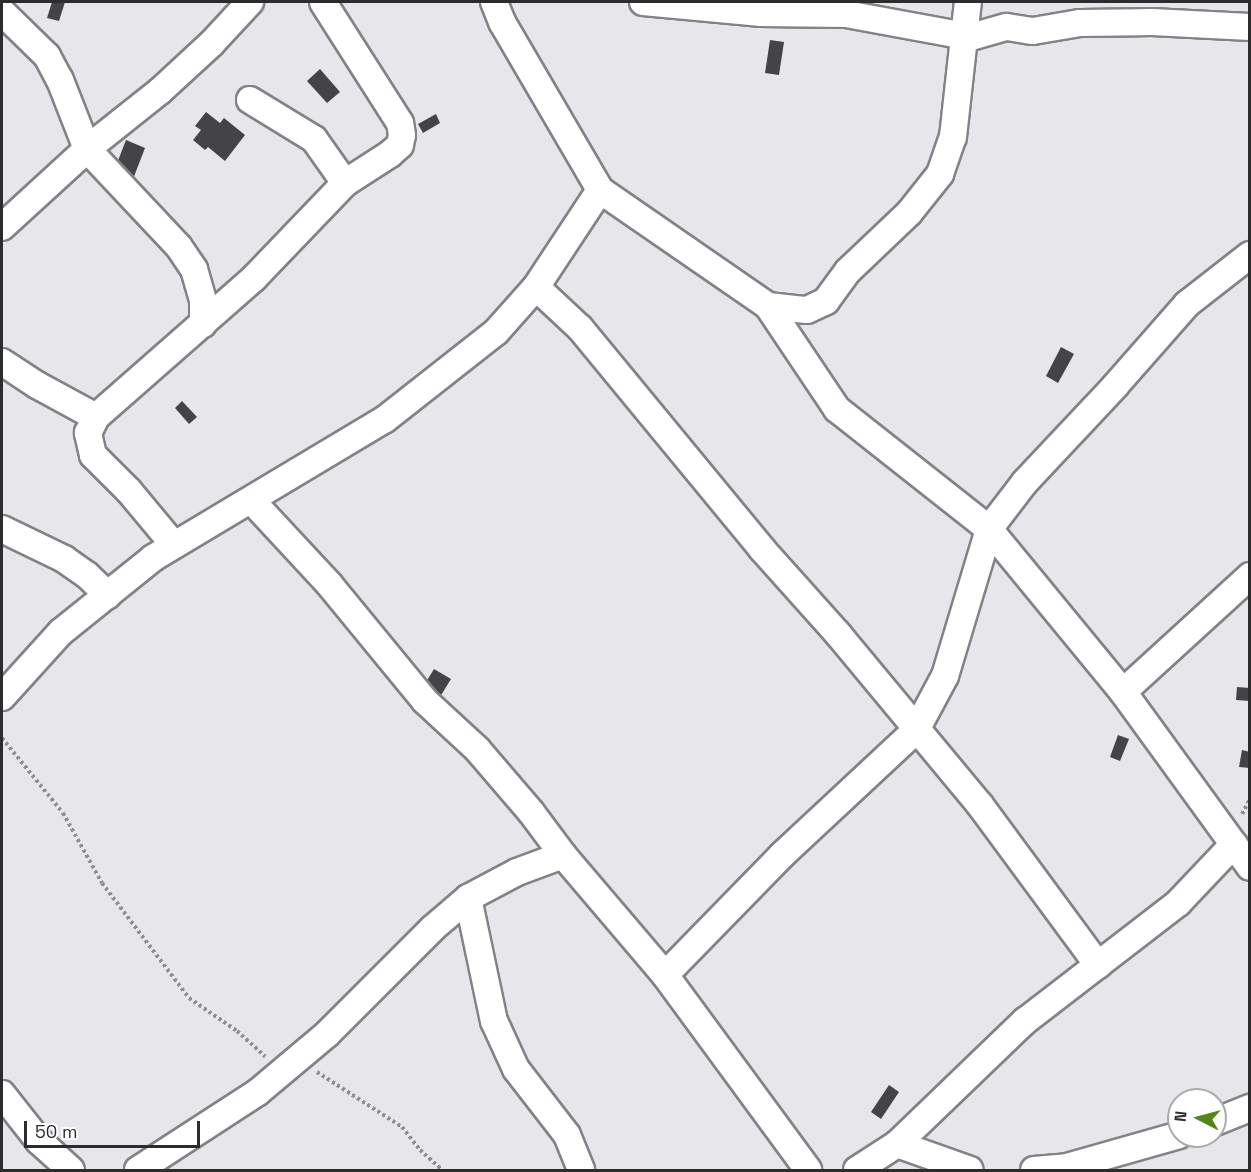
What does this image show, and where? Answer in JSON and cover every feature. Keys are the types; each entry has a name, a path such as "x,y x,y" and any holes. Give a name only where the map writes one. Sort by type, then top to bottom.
{"street":[{"path":"2,227 87,149 160,91 212,43 250,2"},
{"path":"174,545 129,491 93,455 88,433 96,417 254,278 345,183 400,145 402,135 400,123 323,2"},
{"path":"494,2 502,22 600,190 768,306 837,409 989,529 1123,692 1250,867"},
{"path":"643,2 760,13 846,14 966,37 978,37 1007,27 1033,31 1080,23 1152,22 1250,27"},
{"path":"768,306 807,310 826,301 848,271 909,213 940,174 953,137 966,37 968,2"},
{"path":"2,12 47,56 60,80 87,149 179,247 194,269 203,301 203,324"},
{"path":"250,100 314,139 345,183"},
{"path":"2,697 61,632 174,545 252,501 288,475 344,446 384,420 496,332 536,287 600,190"},
{"path":"665,975 782,855 916,730 945,676 989,529 1025,482 1115,386 1187,303 1250,255"},
{"path":"536,287 580,328 741,524 838,634 980,805 1098,965"},
{"path":"2,362 37,386 96,417"},
{"path":"252,501 329,584 425,701 477,749 531,812 563,855 665,975 808,1170"},
{"path":"2,529 64,559 87,575 108,595"},
{"path":"1123,692 1250,576"},
{"path":"857,1170 897,1144 1025,1021 1179,903 1234,844"},
{"path":"138,1170 258,1092 327,1034 433,928 468,898 517,872 563,855"},
{"path":"468,898 494,1021 516,1069 567,1135 581,1170"},
{"path":"2,1094 39,1141 71,1170"},
{"path":"1227,1117 1250,1108"},
{"path":"1034,1170 1067,1167 1167,1139"},
{"path":"897,1144 970,1170"}],"path":[{"path":"2,738 63,813 102,883 189,998 237,1031 266,1056 295,1059 346,1088 377,1113 402,1127 420,1150 442,1170"}],"building":[{"path":"52,2 65,2 59,21 47,18"},
{"path":"770,40 784,42 779,75 765,73"},
{"path":"320,69 340,92 327,103 307,81"},
{"path":"206,112 220,123 224,118 245,135 225,161 208,147 205,150 193,140 201,130 195,126"},
{"path":"436,114 440,123 423,133 418,124"},
{"path":"126,140 145,148 133,179 114,171"},
{"path":"1061,347 1074,354 1058,383 1046,376"},
{"path":"182,401 197,417 189,424 175,408"},
{"path":"434,669 451,679 440,697 423,687"},
{"path":"1237,687 1250,688 1250,701 1236,700"},
{"path":"1118,735 1129,739 1120,761 1110,757"},
{"path":"1242,750 1250,752 1250,768 1239,767"},
{"path":"889,1085 899,1092 881,1119 871,1112"}]}
